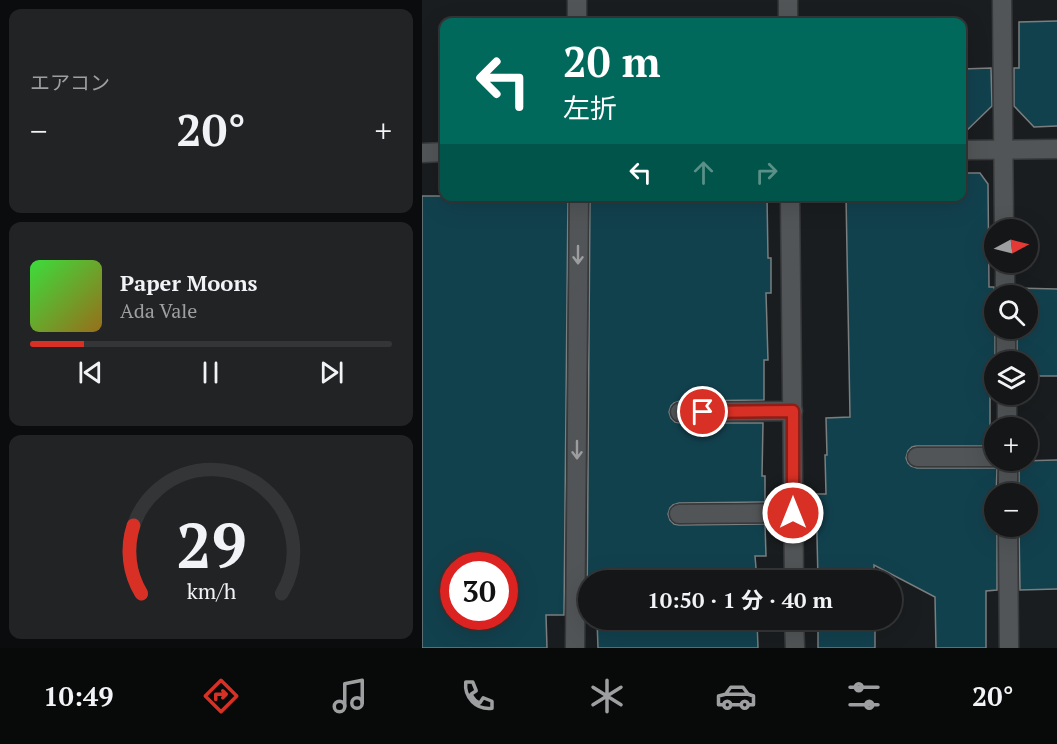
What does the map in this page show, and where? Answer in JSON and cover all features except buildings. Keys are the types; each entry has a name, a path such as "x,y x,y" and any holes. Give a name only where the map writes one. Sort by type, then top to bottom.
{"street":[{"path":"577,0 577,18"},
{"path":"788,0 788,18"},
{"path":"1002,0 1004,219"},
{"path":"966,150 1058,149"},
{"path":"422,153 440,152"},
{"path":"575,648 579,201"},
{"path":"790,201 794,570"},
{"path":"680,412 793,411"},
{"path":"917,457 984,457"},
{"path":"679,514 793,513"},
{"path":"1008,537 1009,648"},
{"path":"794,630 795,648"}],"route":[{"path":"703,412 793,411 793,513"}]}
